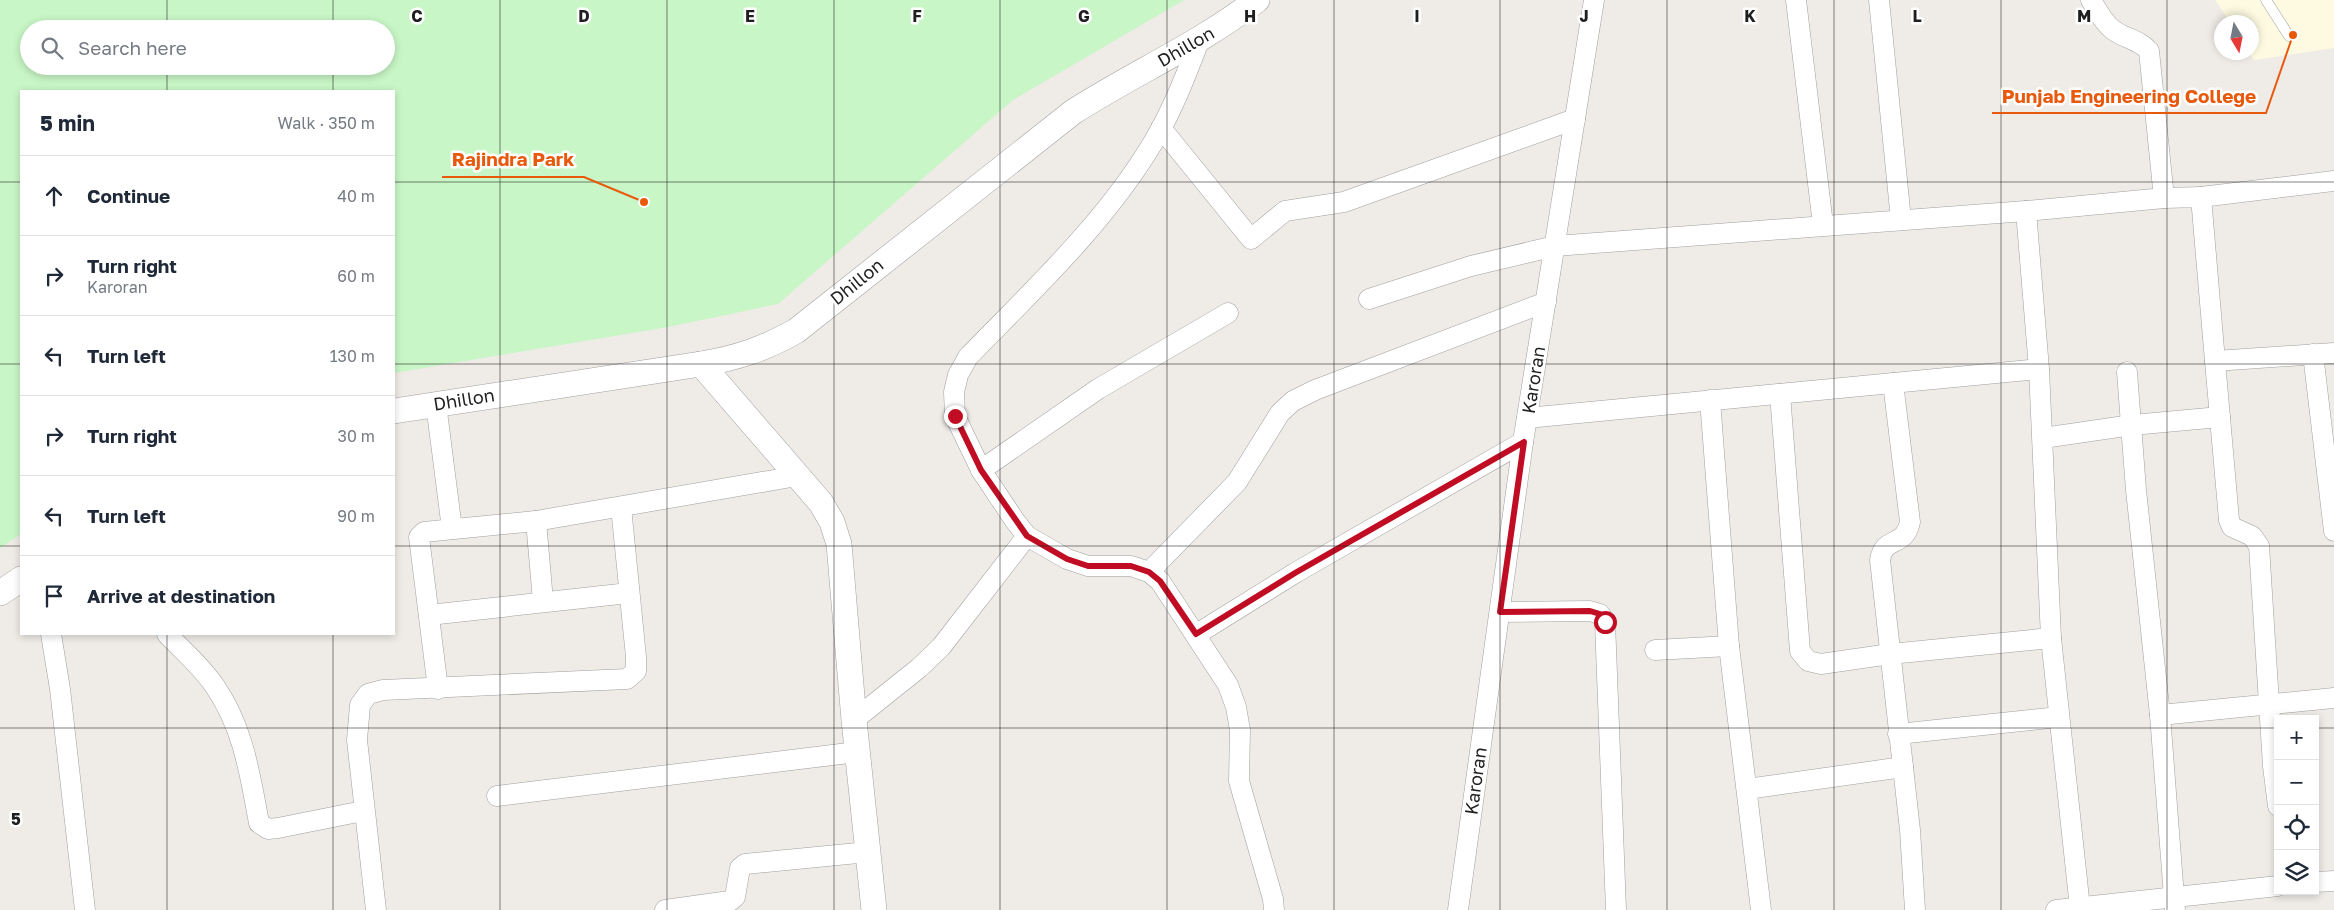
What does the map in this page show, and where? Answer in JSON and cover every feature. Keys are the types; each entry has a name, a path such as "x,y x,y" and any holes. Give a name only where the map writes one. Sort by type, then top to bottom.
{"street":[{"name":"Dhillon","path":"395,411 731,359 767,347 796,331 1067,117 1106,91 1200,41 1257,0"},
{"name":"Karoran","path":"1458,910 1524,442 1594,0"},
{"path":"1796,0 1823,225"},
{"path":"1879,0 1901,220"},
{"path":"2091,0 2103,20 2113,30 2143,43 2149,52 2164,198"},
{"path":"1200,41 1161,128 1136,168 1087,233 968,357 958,375 954,392 955,416 981,470 1027,536 1060,556 1088,566 1131,566 1149,572 1160,581 1196,634 1228,685 1236,707 1240,730 1239,781 1273,899 1274,910"},
{"path":"1161,128 1251,239 1285,211 1344,202 1575,119"},
{"path":"1369,299 1472,266 1555,246 2026,211 2164,198 2201,197 2334,181"},
{"path":"2201,197 2229,520 2232,527 2252,536 2259,546 2271,705 2273,766 2278,805"},
{"path":"2026,211 2039,369 2051,638 2080,908"},
{"path":"1149,572 1236,482 1280,413 1293,401 1315,390 1546,302"},
{"path":"981,470 1098,389 1228,313"},
{"path":"2215,361 2334,353"},
{"path":"2313,354 2334,531"},
{"path":"701,364 821,503 832,522 839,544 857,752 874,910"},
{"path":"1528,418 2039,369"},
{"path":"2126,372 2160,715 2174,903"},
{"path":"1893,383 1910,522 1908,532 1902,539 1886,545 1880,560 1903,767 1915,910"},
{"path":"1780,394 1800,651 1808,661 1821,664 1890,654 2051,638"},
{"path":"1710,400 1729,646 1761,910"},
{"path":"436,404 452,529"},
{"path":"2043,438 2132,425 2220,417"},
{"path":"1196,634 1295,573 1524,442"},
{"path":"438,688 420,537 424,532 536,521 797,476"},
{"path":"376,910 357,740 360,704 368,694 383,690 627,679 636,671 621,506"},
{"path":"536,521 543,601"},
{"path":"854,720 920,668 941,647 1027,536"},
{"path":"0,593 20,580"},
{"path":"430,615 629,593"},
{"path":"1500,612 1590,611 1600,614 1605,622 1616,910"},
{"path":"51,635 62,698 85,910"},
{"path":"168,635 213,684 228,710 239,733 247,761 259,823 268,829 278,828 364,811"},
{"path":"1655,650 1729,646"},
{"path":"2160,715 2334,698"},
{"path":"1898,734 2059,716"},
{"path":"497,796 857,752"},
{"path":"1747,789 1903,767"},
{"path":"665,910 730,901 735,897 740,868 745,864 868,852"},
{"path":"2319,882 2334,881"},
{"path":"2056,910 2174,903 2274,887"}],"lane":[{"path":"2266,0 2289,36"}],"shaded area":[{"path":"2215,0 2334,0 2334,48 2259,59 2259,15 2225,15"}],"green space":[{"path":"0,0 1184,0 1013,100 778,304 668,327 395,373 395,90 20,90 20,535 0,548"}],"place":[{"name":"Punjab Engineering College","path":"2293,35"},
{"name":"Rajindra Park","path":"644,202"}],"route":[{"path":"955,416 981,470 1027,536 1048,550 1088,566 1131,566 1149,572 1160,581 1196,634 1295,573 1524,442 1500,612 1590,611 1600,614 1605,622"}]}
